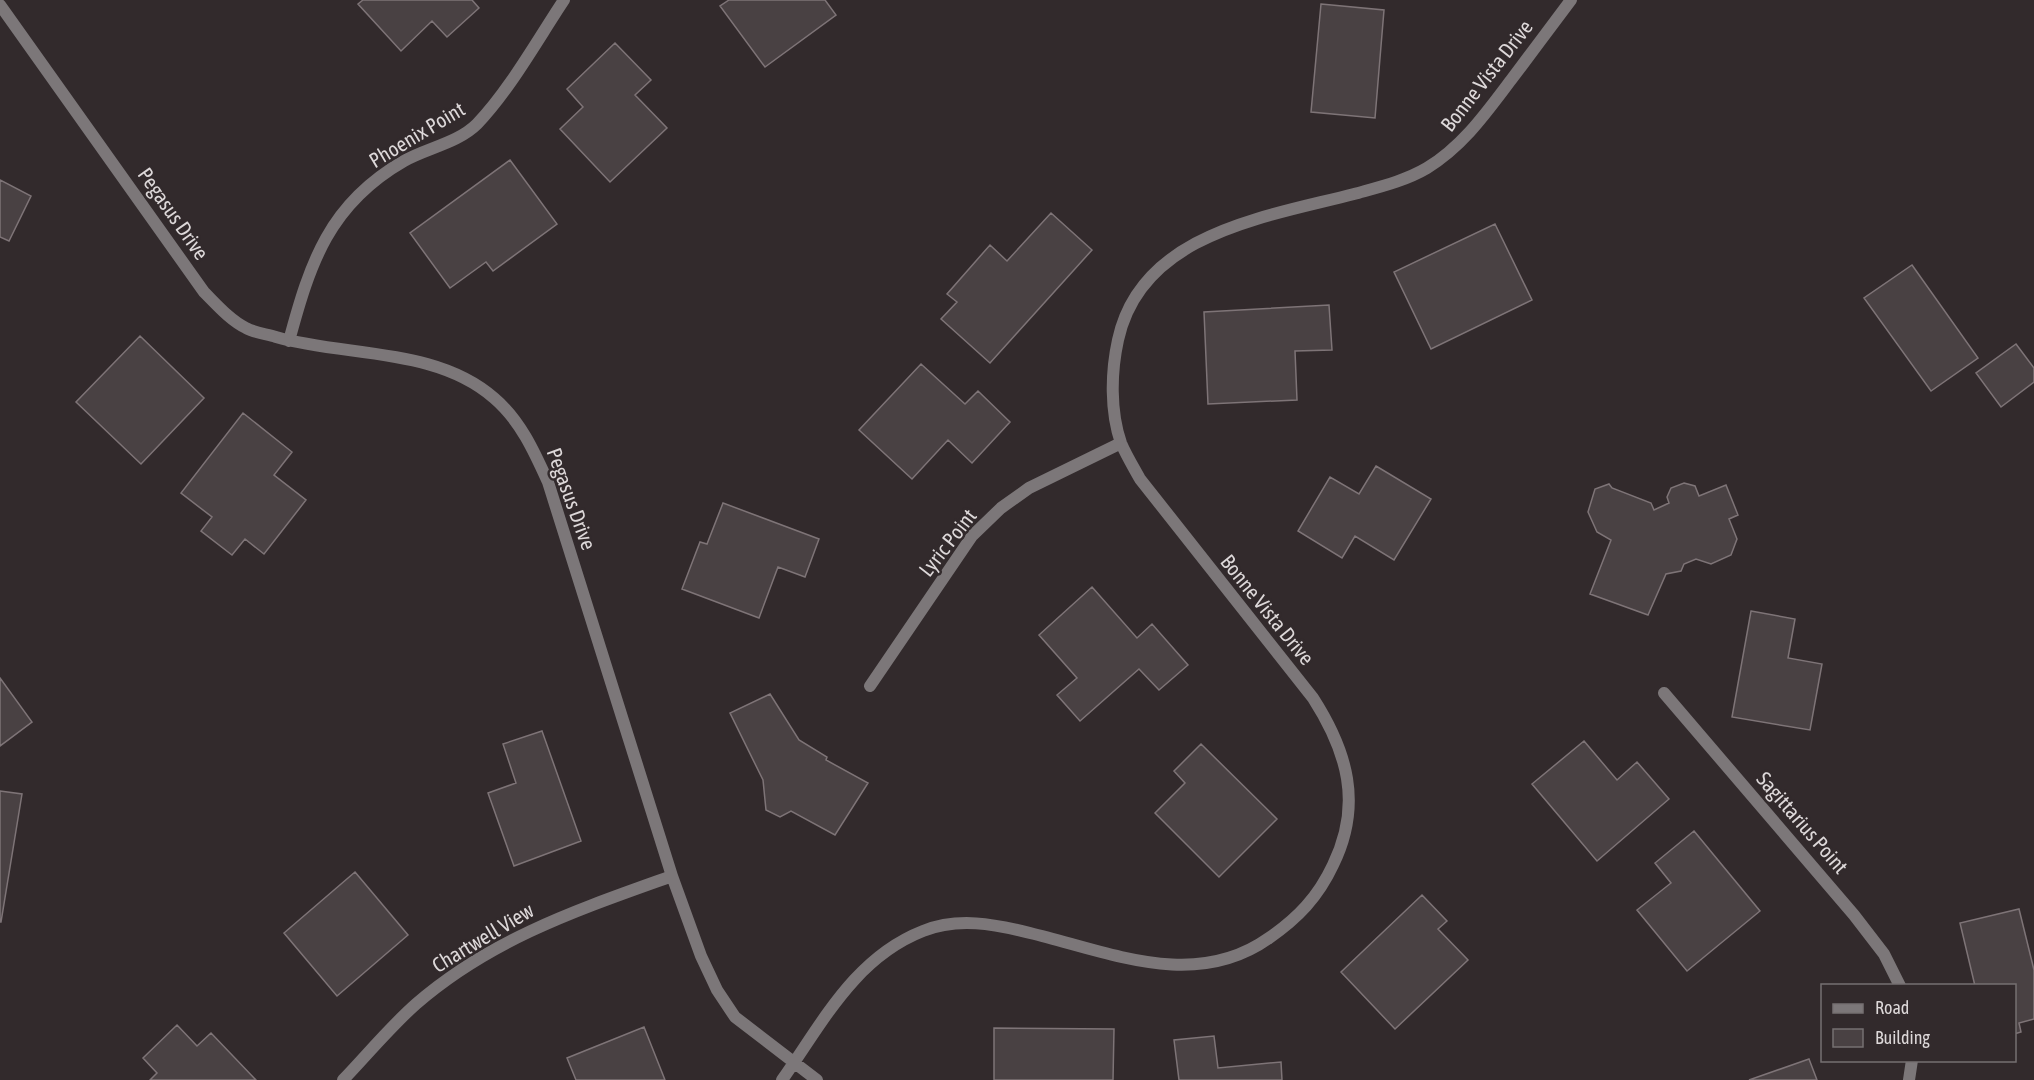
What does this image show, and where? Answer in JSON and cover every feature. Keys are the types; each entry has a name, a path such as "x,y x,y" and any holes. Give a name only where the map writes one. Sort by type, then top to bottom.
{"street":[{"name":"Phoenix Point","path":"289,341 303,290 323,238 348,206 404,162 476,126 564,0"},
{"name":"Bonne Vista Drive","path":"782,1080 832,1004 858,974 890,948 923,931 956,923 992,923 1143,961 1180,967 1220,963 1258,946 1294,921 1321,890 1336,859 1343,837 1349,794 1344,759 1332,728 1313,698 1146,488 1121,443 1114,406 1112,364 1121,324 1139,291 1165,263 1197,241 1227,228 1391,184 1425,169 1452,150 1474,128 1571,0"},
{"name":"Pegasus Drive","path":"0,5 204,292 246,328 289,341 396,358 444,370 473,383 494,398 512,417 530,443 548,482 672,876 700,956 717,990 735,1017 817,1080"},
{"name":"Lyric Point","path":"870,686 972,536 994,515 1029,488 1121,443"},
{"name":"Sagittarius Point","path":"1664,693 1854,915 1884,954 1899,984"},
{"name":"Chartwell View","path":"343,1080 416,1005 461,970 506,942 550,920 672,876"},
{"path":"1909,1080 1912,1062"}],"building":[{"path":"363,0 472,0 479,8 447,37 432,21 401,51 358,4"},
{"path":"729,0 825,0 836,15 765,67 720,6"},
{"path":"1321,4 1384,10 1375,118 1311,112"},
{"path":"615,43 651,80 635,95 667,128 610,182 560,129 583,107 567,89"},
{"path":"510,160 557,224 493,271 486,262 450,288 410,233"},
{"path":"0,180 31,196 9,241 0,237"},
{"path":"1051,213 1092,250 990,363 941,319 957,302 947,294 990,245 1007,261"},
{"path":"1495,224 1532,300 1431,349 1394,272"},
{"path":"1912,265 1978,358 1931,391 1864,298"},
{"path":"1329,305 1332,350 1295,351 1297,400 1208,404 1204,312"},
{"path":"140,336 204,398 141,464 76,402"},
{"path":"2016,344 2034,368 2034,382 2001,407 1976,373"},
{"path":"921,364 965,404 978,391 1010,422 972,463 948,440 912,479 859,430"},
{"path":"243,413 292,452 274,475 306,500 264,554 245,539 232,555 201,531 212,517 181,493"},
{"path":"1376,466 1431,499 1394,560 1355,536 1342,558 1298,531 1330,477 1359,494"},
{"path":"1684,483 1695,486 1699,496 1726,485 1738,515 1729,519 1737,539 1731,555 1711,564 1696,559 1684,564 1681,571 1666,574 1648,615 1590,594 1611,540 1597,532 1588,512 1595,489 1609,484 1612,488 1651,503 1654,510 1669,503 1667,497 1671,488"},
{"path":"723,503 819,539 805,577 778,567 759,618 682,589 700,542 707,544"},
{"path":"1092,587 1137,638 1152,624 1188,665 1159,690 1139,669 1080,721 1057,695 1077,678 1039,635"},
{"path":"1751,611 1795,619 1788,658 1822,664 1810,730 1732,717"},
{"path":"0,678 32,722 0,746"},
{"path":"770,694 799,740 827,757 826,760 868,783 835,835 791,811 780,817 766,810 763,780 730,713"},
{"path":"542,731 581,841 514,866 488,793 516,783 503,744"},
{"path":"1584,741 1617,780 1637,762 1669,799 1597,861 1532,784"},
{"path":"1201,744 1277,819 1219,877 1155,813 1185,783 1174,771"},
{"path":"0,791 22,794 1,922 0,922"},
{"path":"1694,831 1760,911 1687,971 1637,910 1671,883 1655,863"},
{"path":"355,872 408,935 337,996 284,933"},
{"path":"1422,895 1447,921 1438,929 1468,960 1395,1029 1341,972"},
{"path":"2019,909 2034,970 2034,1019 2019,1023 2021,1032 2016,1033 2016,984 1975,984 1960,923"},
{"path":"177,1025 197,1046 211,1033 256,1080 150,1080 157,1073 143,1058"},
{"path":"644,1027 665,1080 576,1080 567,1058"},
{"path":"994,1028 1114,1029 1113,1080 994,1080"},
{"path":"1214,1036 1218,1068 1281,1062 1282,1080 1179,1080 1174,1040"},
{"path":"1809,1059 1817,1080 1749,1080"}]}
